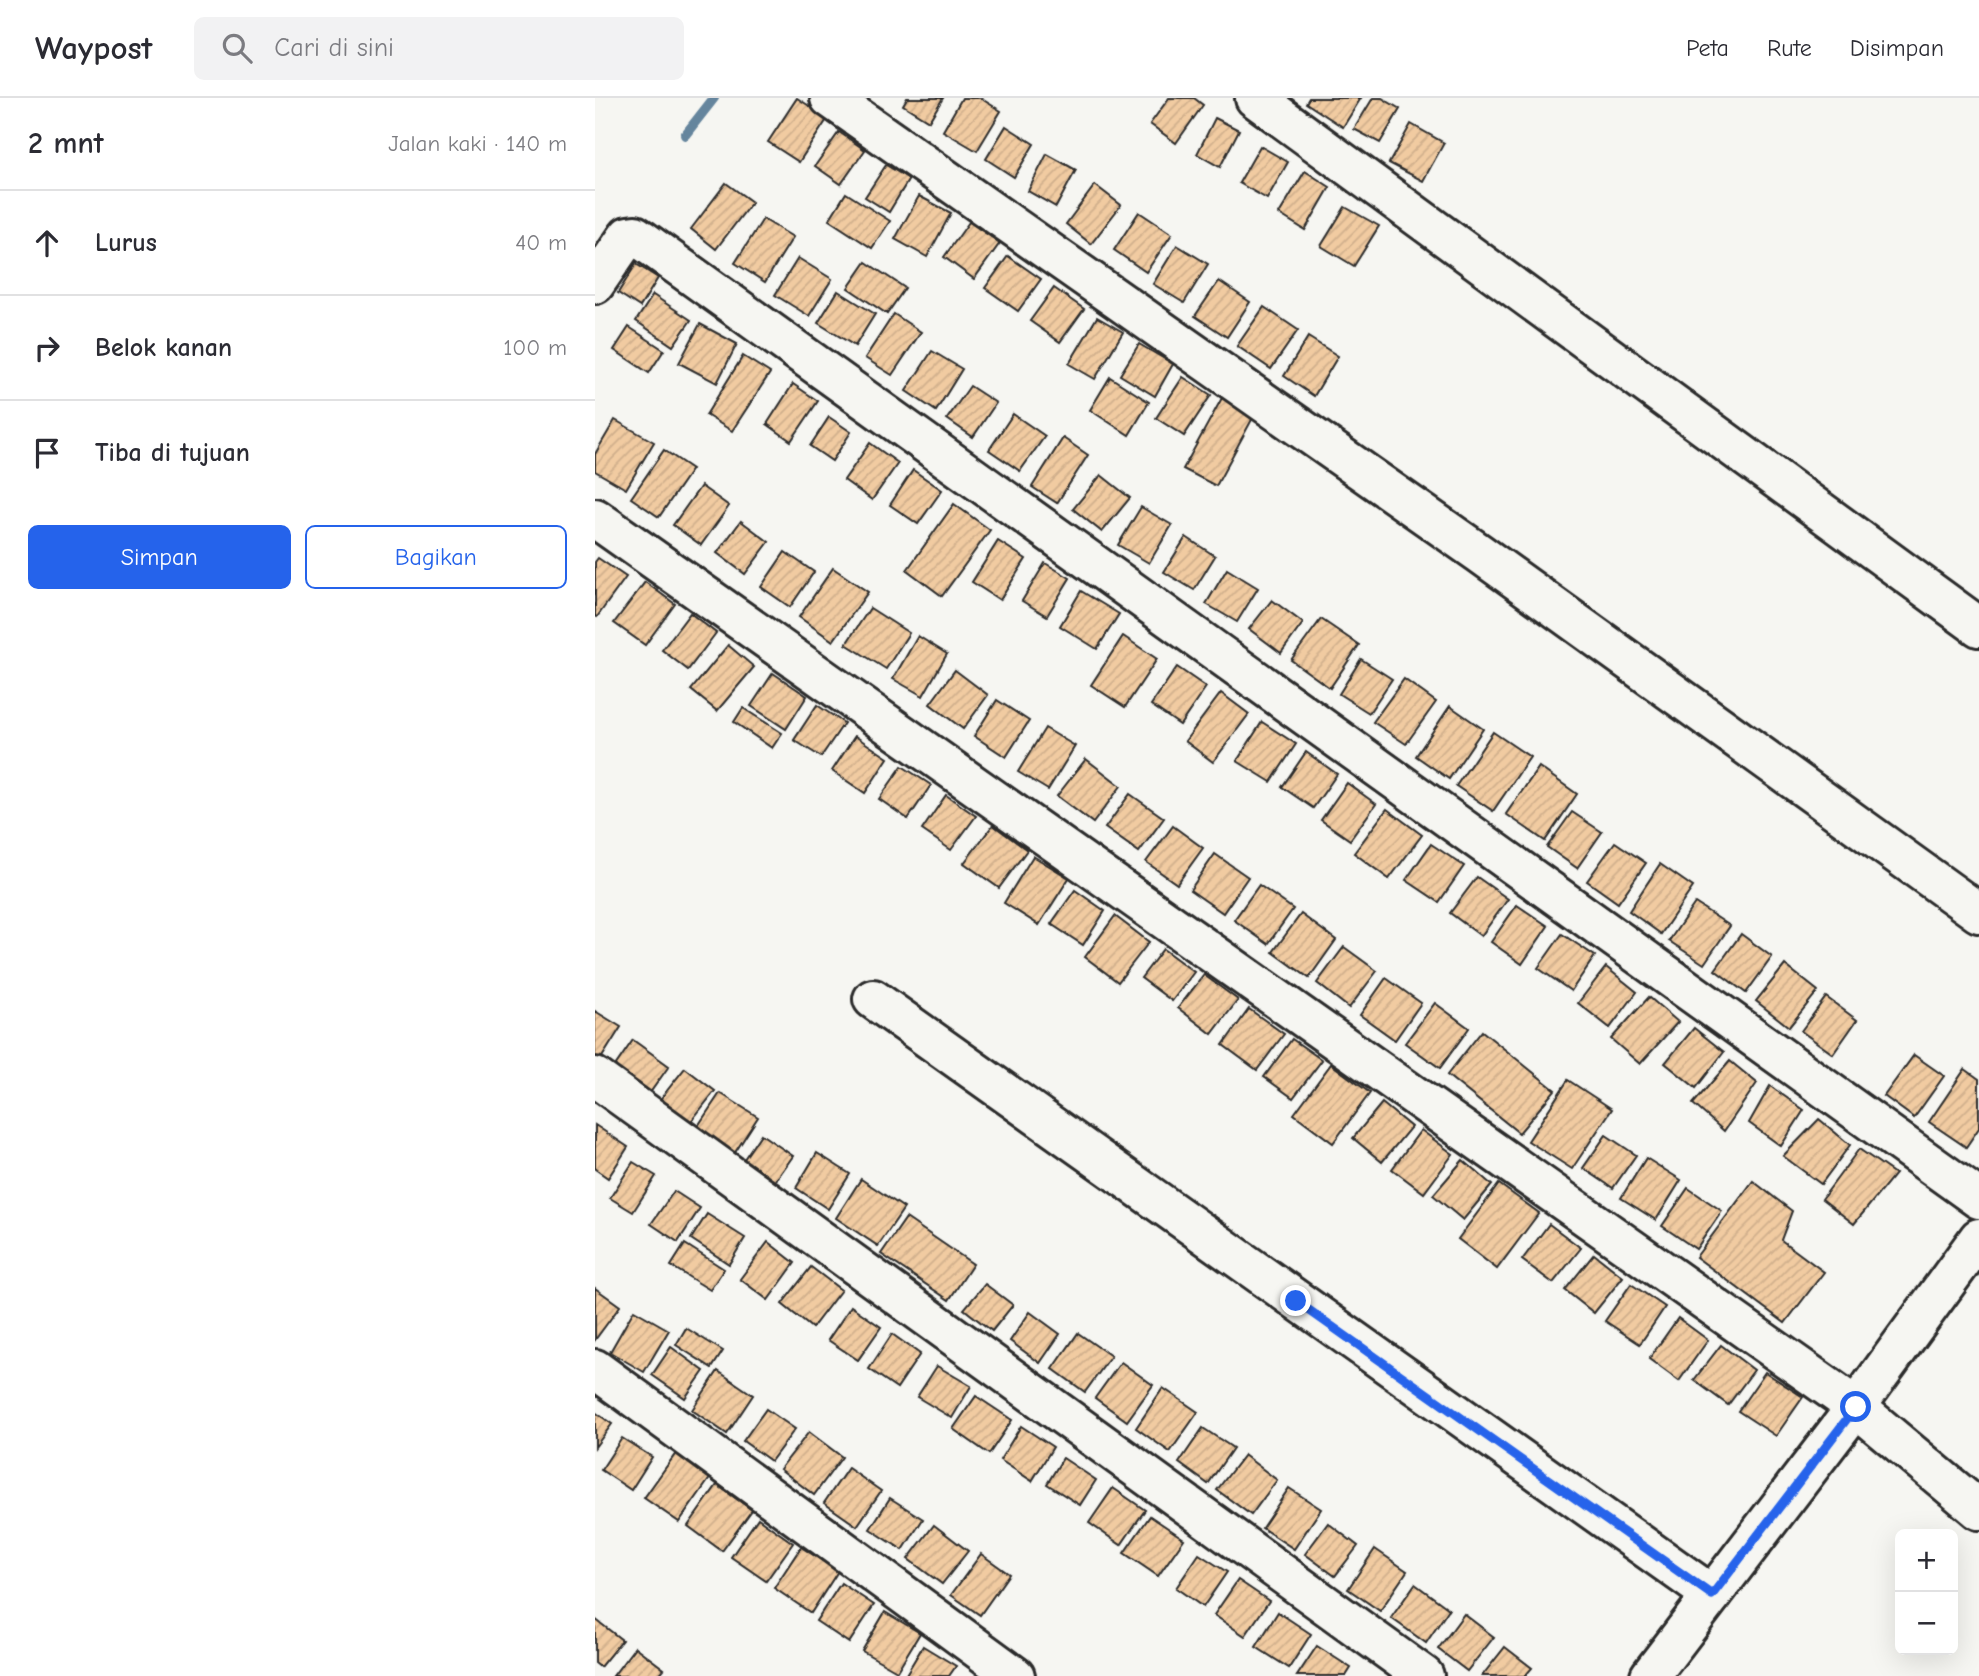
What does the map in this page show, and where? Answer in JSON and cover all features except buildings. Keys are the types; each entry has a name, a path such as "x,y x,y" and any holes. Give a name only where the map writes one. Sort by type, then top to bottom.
{"street":[{"path":"830,98 1479,552 1979,913"},
{"path":"1255,98 1979,626"},
{"path":"595,284 628,236 635,235 1979,1199"},
{"path":"595,518 1856,1407 1979,1510"},
{"path":"873,999 1712,1595"},
{"path":"595,1077 1424,1676"},
{"path":"1650,1676 1856,1407 1979,1238"},
{"path":"595,1369 1015,1676"}],"waterway":[{"path":"685,135 714,98"}],"route":[{"path":"1296,1301 1712,1595 1856,1407"}]}
